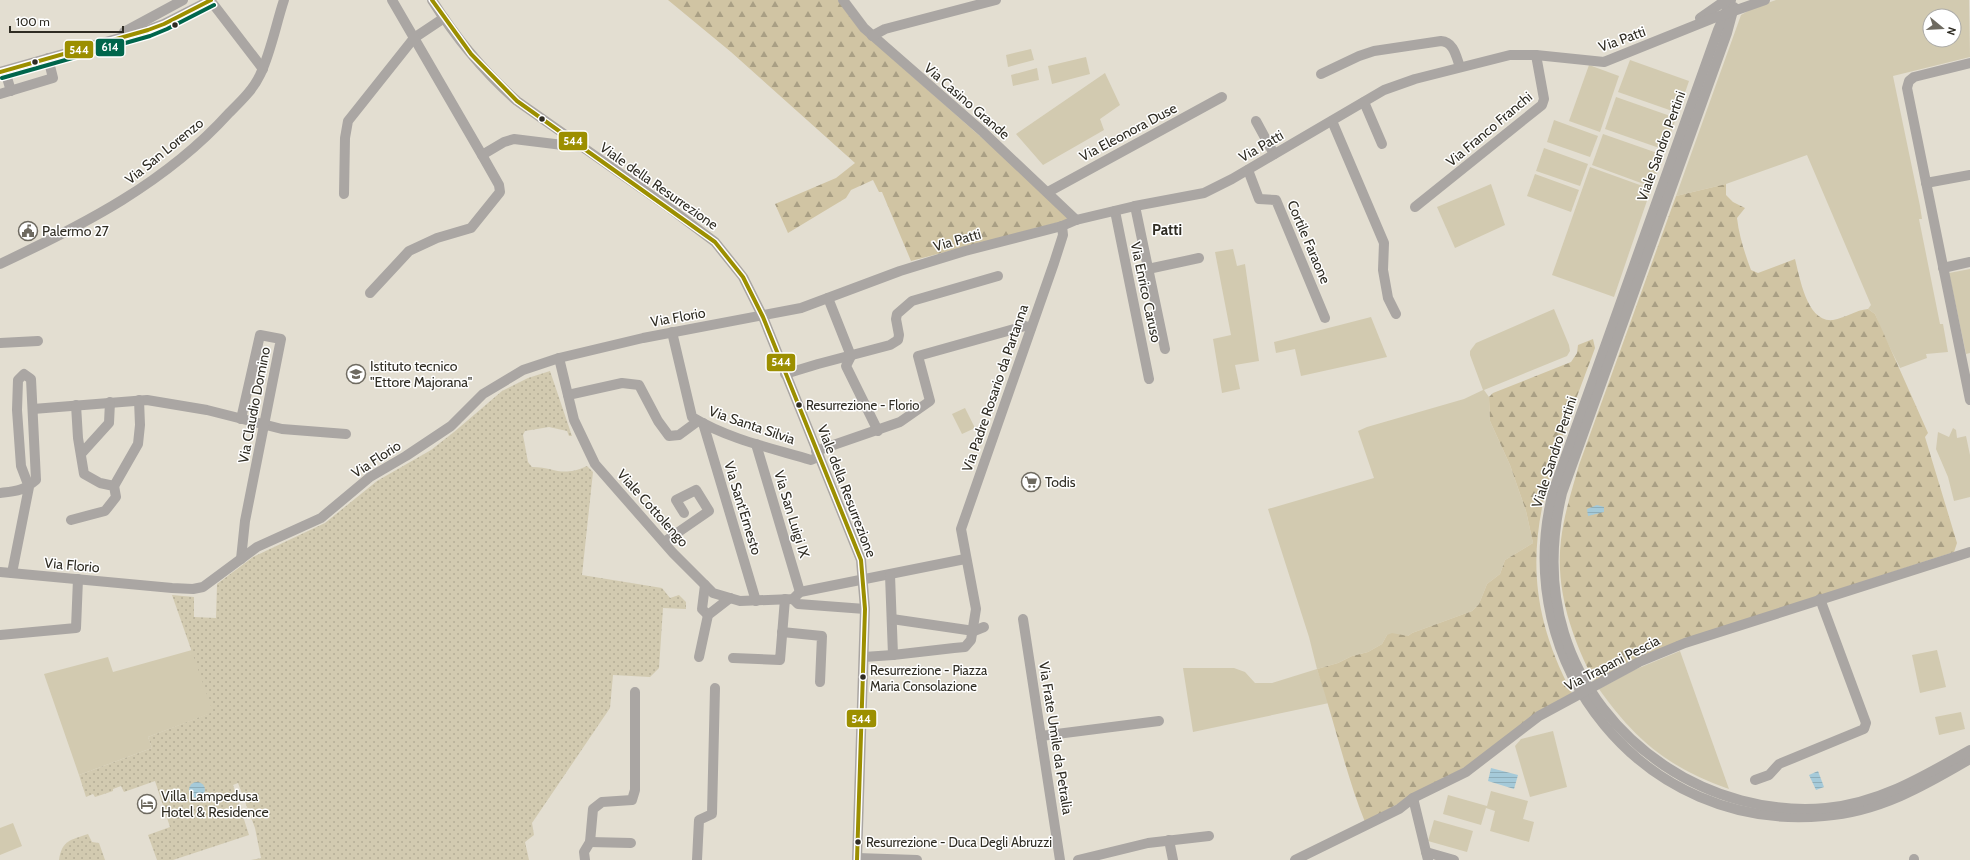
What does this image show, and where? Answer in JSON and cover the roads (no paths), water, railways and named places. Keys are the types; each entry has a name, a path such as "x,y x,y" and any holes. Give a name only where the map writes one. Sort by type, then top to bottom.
{"street":[{"path":"184,0 183,8 187,11 191,10"},
{"path":"108,40 184,0"},
{"path":"10,91 2,71 148,30 210,0 263,69"},
{"name":"Via San Lorenzo","path":"0,264 88,220 157,177 189,152 216,128 255,83 263,69 284,0"},
{"path":"370,293 410,251 437,238 462,232 471,228 500,192 499,185 482,154 392,0"},
{"name":"Viale della Resurrezione","path":"432,0 472,56 498,84 533,114 671,209 715,242 743,277 763,317 861,560 865,609 857,859"},
{"name":"Via Casino Grande","path":"843,0 864,28 872,36 983,132 1076,220"},
{"path":"872,36 885,29 970,3 996,0"},
{"path":"1646,46 1698,19 1726,0"},
{"path":"1729,12 1732,0"},
{"path":"1729,12 1736,0"},
{"name":"Via Patti","path":"763,317 801,308 900,271 965,251 1062,226 1076,220 1135,206 1204,193 1248,170 1384,90 1415,79 1510,55 1536,55 1604,62 1729,12 1765,0"},
{"name":"Viale Sandro Pertini","path":"1729,12 1564,460 1550,503 1544,551 1547,601 1553,630 1562,655 1585,691 1621,730 1651,757 1681,777 1729,797 1758,804 1811,808 1832,807 1868,800 1906,786 1970,750"},
{"path":"344,194 345,138 348,121 414,38 444,18"},
{"path":"1321,74 1359,56 1374,51 1441,41 1448,43 1451,46 1460,67"},
{"name":"Via Franco Franchi","path":"1415,207 1542,106 1544,99 1536,55"},
{"path":"0,94 53,78 48,58"},
{"path":"1970,63 1914,77 1909,80 1907,88 1943,268 1966,359 1970,400"},
{"name":"Via Eleonora Duse","path":"1048,192 1222,97"},
{"path":"1364,102 1382,144"},
{"path":"1256,121 1274,154"},
{"path":"1332,121 1384,242 1383,270 1388,298 1396,314"},
{"path":"482,154 504,142 514,139 580,147"},
{"name":"Cortile Faraone","path":"1248,170 1259,199 1276,200 1325,318"},
{"path":"1926,183 1970,174"},
{"path":"1135,206 1165,349"},
{"name":"Via Enrico Caruso","path":"1115,211 1149,379"},
{"name":"Via Padre Rosario da Partanna","path":"974,631 976,609 965,558 961,529 1063,235 1062,226"},
{"path":"1148,269 1199,258"},
{"path":"1943,268 1970,262"},
{"path":"785,374 894,344 900,335 896,319 897,314 912,301 998,276"},
{"path":"828,298 851,356 846,366 878,431"},
{"name":"Via Florio","path":"0,572 193,589 207,584 257,548 321,518 370,477 406,456 450,426 483,394 523,370 557,358 672,332 763,317"},
{"name":"Via Santa Silvia","path":"672,332 692,417 700,422 756,444 811,460 817,454 900,422 930,401 918,356 1025,326 1031,328"},
{"name":"Via Claudio Domino","path":"241,418 260,335 281,339 246,522 241,559"},
{"path":"0,343 38,341"},
{"name":"Viale Cottolengo","path":"557,358 574,420 595,464 664,542 713,593 740,602 793,597 863,578 890,575 965,558"},
{"path":"0,493 20,491 29,487 36,480 31,379 24,374 18,380 17,410 21,466 29,487 12,573"},
{"path":"568,395 622,383 639,385 658,421 668,436 679,435 700,422"},
{"path":"71,520 105,510 116,497 114,486 138,444 140,426 138,400"},
{"path":"33,409 138,400 178,403 241,418 264,426 282,429 346,434"},
{"path":"81,454 109,423 110,402"},
{"path":"76,405 84,474 100,482 114,486"},
{"name":"Via Sant'Ernesto","path":"700,422 756,601"},
{"name":"Via San Luigi IX","path":"756,444 793,597"},
{"path":"664,542 709,511 696,490 676,500 684,513"},
{"name":"Via Trapani Pescia","path":"1295,860 1399,809 1412,798 1466,772 1539,716 1639,662 1685,643 1970,552"},
{"path":"890,575 893,656"},
{"path":"0,635 76,628 78,579"},
{"path":"706,585 702,609 708,615"},
{"path":"733,658 780,660 782,632 793,597"},
{"name":"Viale Cottolengo","path":"793,597 798,604 865,609"},
{"path":"699,657 708,615 730,598"},
{"path":"1755,780 1769,775 1779,764 1866,727 1866,723 1820,599"},
{"path":"892,619 974,631 984,627"},
{"name":"Via Frate Umile da Petralia","path":"1023,620 1060,860"},
{"path":"864,656 893,656 965,647 971,640 974,631"},
{"path":"782,632 822,636 820,682"},
{"path":"697,860 699,820 712,814 715,688"},
{"name":"Viale Sandro Pertini","path":"1585,691 1593,712 1616,737 1657,773 1704,799 1726,806 1772,816 1824,816 1872,808 1918,789 1970,759"},
{"path":"585,860 584,852 590,842 593,809 602,802 632,800 635,790 635,692"},
{"path":"1041,736 1159,721"},
{"path":"1412,798 1427,856 1454,860"},
{"path":"1078,860 1148,843 1209,836"},
{"path":"1169,840 1173,860"},
{"path":"590,842 631,843"},
{"path":"857,859 917,860"}],"water":[{"path":"1597,505 1604,507 1604,512 1588,516 1587,509"},
{"path":"1491,768 1518,775 1514,789 1488,781"},
{"path":"1818,771 1824,787 1816,790 1809,775"},
{"path":"197,782 203,784 205,790 203,796 197,798 191,796 189,790 191,784"}],"place":[{"name":"Palermo 27","path":"28,231"},
{"name":"Istituto tecnico \"Ettore Majorana\"","path":"356,374"},
{"name":"Resurrezione - Florio","path":"799,405"},
{"name":"Todis","path":"1031,482"},
{"name":"Resurrezione - Piazza Maria Consolazione","path":"863,677"},
{"name":"Villa Lampedusa Hotel & Residence","path":"147,804"},
{"name":"Resurrezione - Duca Degli Abruzzi","path":"858,842"}],"district":[{"name":"Patti","path":"1167,230"}]}
